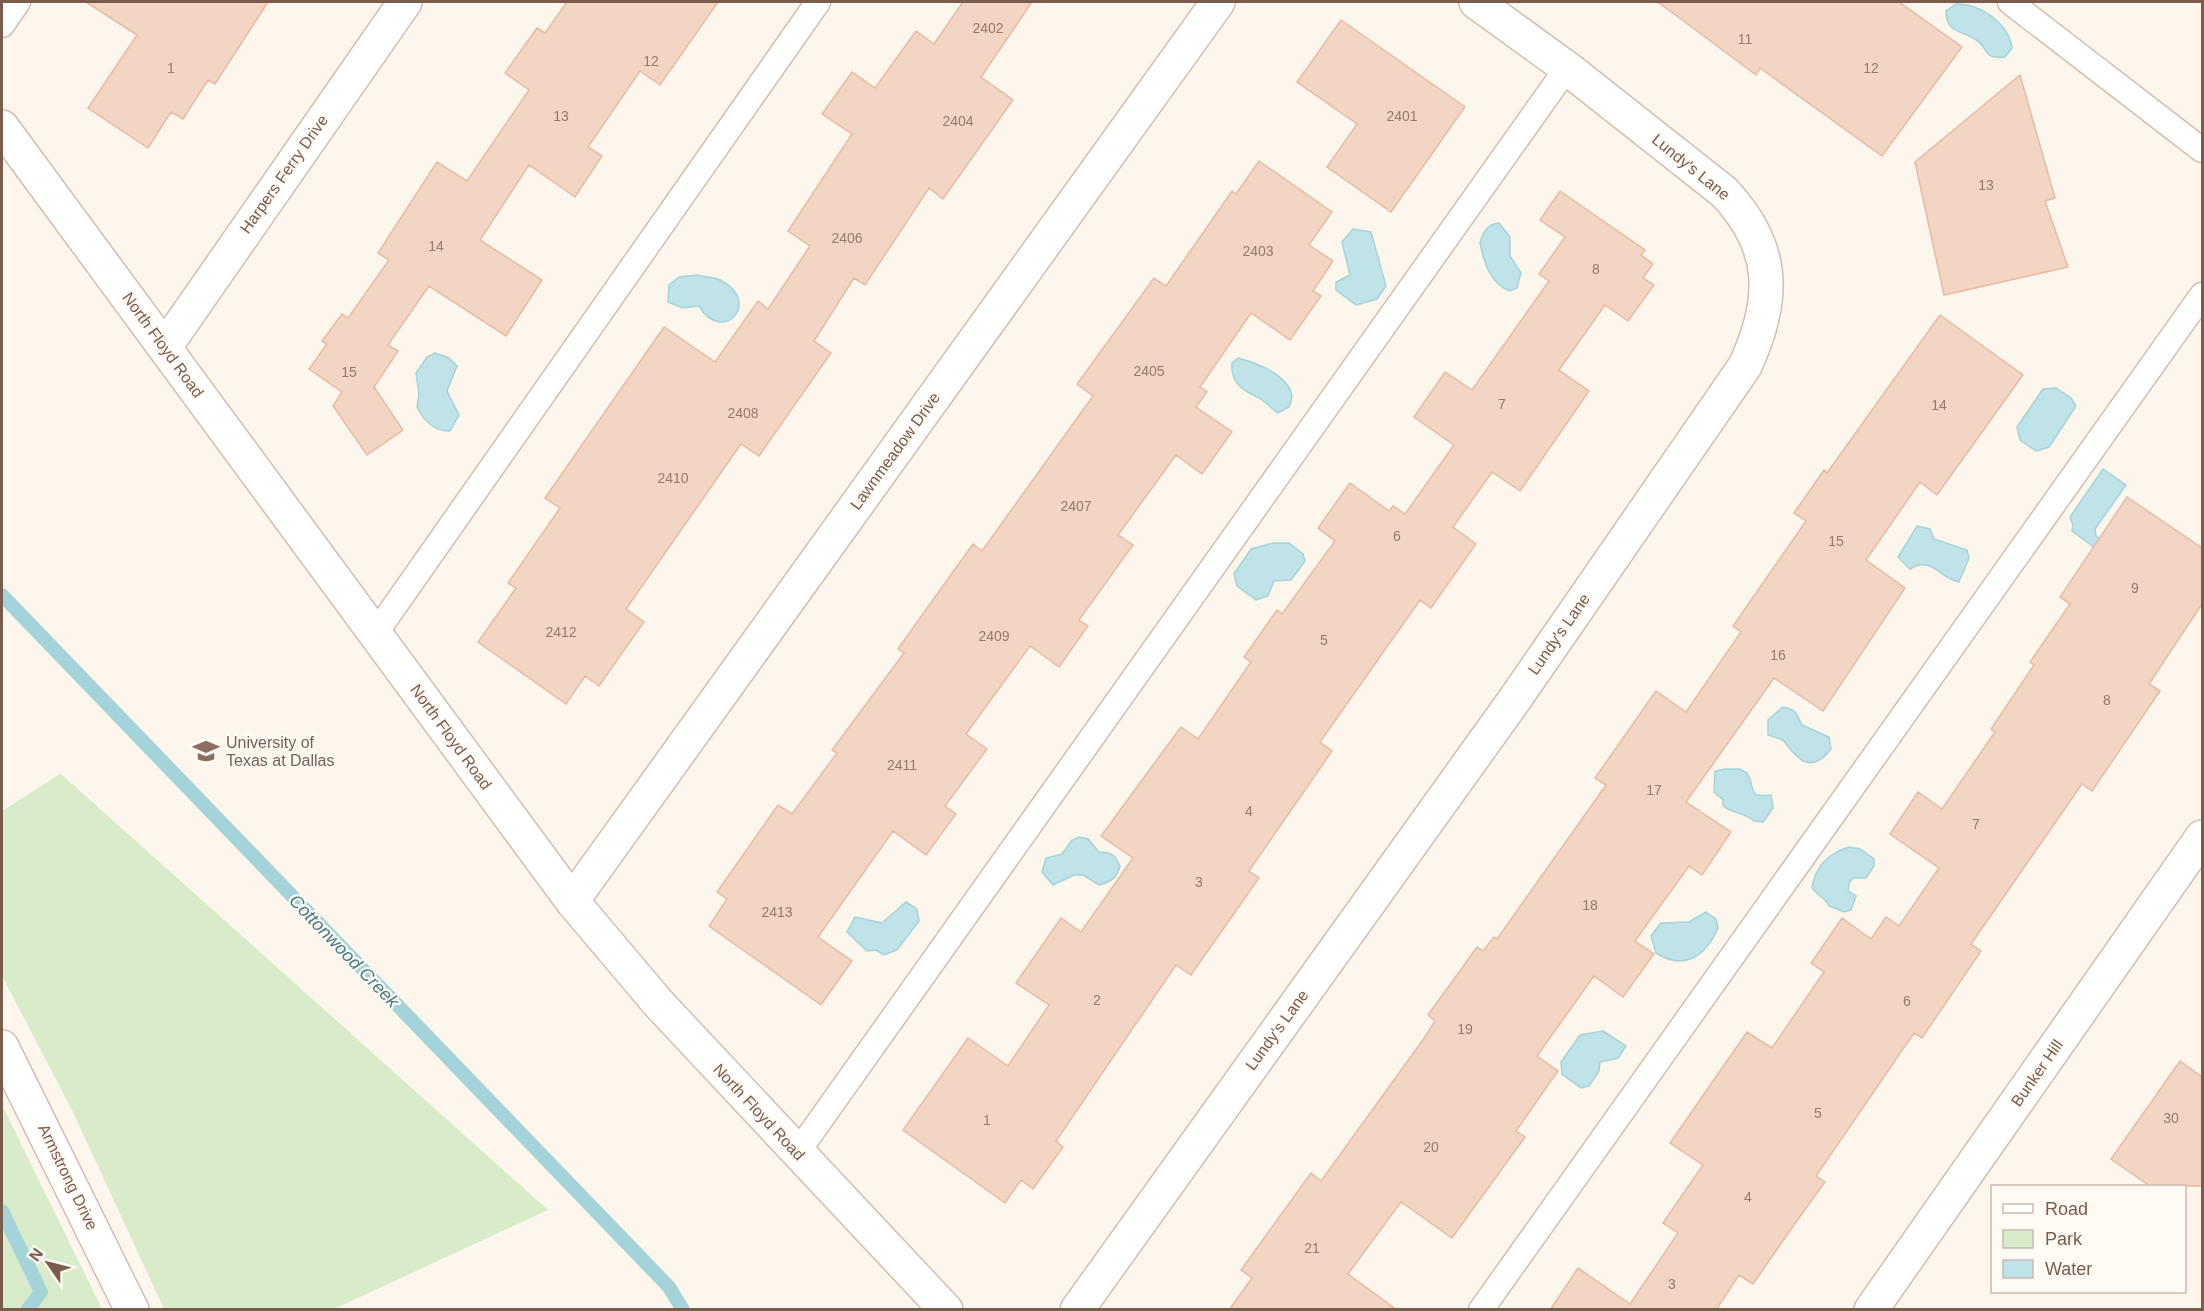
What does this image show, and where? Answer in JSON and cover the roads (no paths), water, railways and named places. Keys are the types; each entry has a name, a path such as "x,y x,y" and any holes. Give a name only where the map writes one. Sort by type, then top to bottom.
{"street":[{"name":"Harpers Ferry Drive","path":"165,347 405,2"},
{"name":"Lawnmeadow Drive","path":"572,902 1218,2"},
{"name":"Lundy's Lane","path":"1077,1310 1515,699 1745,366 1758,339 1764,307 1766,272 1762,249 1743,212 1724,192 1566,68 1476,2"},
{"name":"North Floyd Road","path":"2,127 572,902 658,1004 946,1310"},
{"name":"Bunker Hill","path":"1871,1310 2202,837"},
{"name":"Armstrong Drive","path":"2,1047 132,1310"}],"lane":[{"path":"2,25 18,2"},
{"path":"375,634 818,2"},
{"path":"2010,2 2202,150"},
{"path":"797,1153 1566,68"},
{"path":"1481,1310 2202,295"}],"water":[{"path":"1956,4 1974,7 1999,23 2010,39 2012,48 2005,57 1989,55 1980,42 1951,27 1946,11"},
{"path":"1499,223 1510,237 1510,256 1521,273 1517,288 1510,291 1497,283 1489,272 1480,243 1486,229"},
{"path":"1353,229 1371,232 1386,286 1377,299 1356,305 1336,290 1336,282 1350,275 1342,242"},
{"path":"697,275 720,280 732,289 738,299 739,308 735,316 728,321 718,322 709,317 699,306 683,308 668,302 669,285 679,277"},
{"path":"435,353 449,358 457,366 447,391 459,415 450,431 439,430 430,424 417,407 419,394 416,373 427,357"},
{"path":"1238,358 1267,369 1284,381 1290,389 1292,398 1289,407 1278,413 1262,399 1239,385 1232,370 1232,363"},
{"path":"2056,388 2071,398 2076,406 2049,447 2036,451 2020,440 2017,427 2043,389"},
{"path":"2103,469 2126,485 2095,529 2096,536 2101,540 2095,548 2072,531 2073,525 2070,517"},
{"path":"1917,526 1930,529 1934,539 1967,550 1969,558 1959,582 1930,566 1918,565 1910,569 1898,557"},
{"path":"1273,543 1289,543 1303,554 1305,561 1291,580 1274,581 1268,596 1256,600 1237,586 1234,574 1251,549"},
{"path":"1783,707 1794,711 1802,725 1829,737 1831,749 1817,762 1804,761 1793,753 1783,740 1768,735 1768,720"},
{"path":"1740,769 1747,773 1755,794 1771,795 1773,808 1763,822 1754,821 1723,806 1723,800 1714,792 1715,771"},
{"path":"1079,837 1088,839 1099,852 1115,857 1120,866 1117,874 1110,881 1099,885 1083,875 1074,875 1053,885 1042,872 1046,858 1062,854 1072,840"},
{"path":"1849,847 1860,849 1874,859 1874,866 1866,878 1853,878 1849,883 1848,891 1856,896 1851,910 1844,912 1829,906 1812,887 1824,861"},
{"path":"906,902 917,909 919,921 897,950 884,955 876,950 867,951 847,932 855,917 882,923"},
{"path":"1706,912 1716,919 1718,928 1700,953 1693,958 1676,961 1656,953 1651,936 1661,923 1689,922"},
{"path":"1603,1031 1626,1046 1618,1058 1600,1062 1599,1071 1589,1086 1581,1088 1562,1074 1561,1062 1580,1035"}],"waterway":[{"name":"Cottonwood Creek","path":"2,595 669,1287 683,1310"},
{"path":"2,1211 41,1292 27,1310"}],"place":[{"name":"University of Texas at Dallas","path":"206,751"}]}
